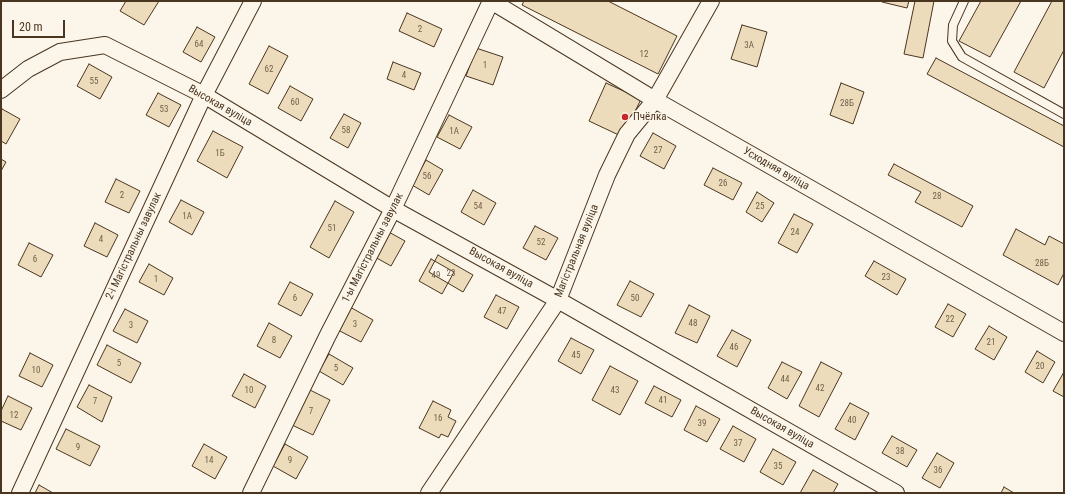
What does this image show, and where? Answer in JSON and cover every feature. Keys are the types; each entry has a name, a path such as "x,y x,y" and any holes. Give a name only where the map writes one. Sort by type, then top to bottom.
{"street":[{"name":"2-і Магістральны завулак","path":"20,493 204,95 253,1"},
{"name":"Усходняя вуліца","path":"491,1 655,100 1064,333"},
{"name":"1-ы Магістральны завулак","path":"252,493 328,336 393,209 491,1"},
{"name":"Магістральная вуліца","path":"429,493 558,300 607,175 627,134 655,100 711,1"},
{"name":"Высокая вуліца","path":"1,90 28,69 60,52 105,45 204,95 393,209 558,300 896,493"}],"lane":[{"path":"964,1 953,25 952,41 962,57 1064,114"}],"building":[{"path":"126,1 159,1 144,25 120,11"},
{"path":"524,1 608,1 677,36 658,74 522,5"},
{"path":"909,1 907,8 882,2"},
{"path":"915,1 934,1 923,58 904,54"},
{"path":"981,1 1021,1 990,57 959,41"},
{"path":"1052,1 1064,1 1064,50 1044,88 1014,72"},
{"path":"407,13 442,29 434,47 399,31"},
{"path":"742,25 767,32 757,67 731,59"},
{"path":"197,27 215,37 201,62 183,52"},
{"path":"269,46 288,56 268,94 249,84"},
{"path":"476,48 503,57 493,85 466,76"},
{"path":"936,58 1064,126 1064,147 927,74"},
{"path":"393,62 421,73 414,90 387,79"},
{"path":"89,64 112,77 100,99 77,86"},
{"path":"606,83 641,99 623,137 589,121"},
{"path":"841,83 864,92 853,124 830,115"},
{"path":"290,86 313,99 301,121 278,108"},
{"path":"158,93 181,105 169,127 146,115"},
{"path":"2,109 20,119 6,144 1,141"},
{"path":"344,114 361,123 348,148 330,138"},
{"path":"449,115 472,127 460,149 437,137"},
{"path":"213,131 243,147 227,178 197,161"},
{"path":"653,133 676,146 664,169 640,156"},
{"path":"1,159 6,162 1,171"},
{"path":"426,160 443,170 429,195 412,185"},
{"path":"894,164 973,206 962,227 915,202 921,192 888,175"},
{"path":"713,168 742,183 733,200 704,185"},
{"path":"116,179 140,191 129,213 105,202"},
{"path":"473,190 496,203 484,225 461,212"},
{"path":"757,192 774,203 762,222 746,212"},
{"path":"181,200 204,212 192,235 169,222"},
{"path":"335,201 354,212 329,258 310,247"},
{"path":"794,214 813,224 797,253 778,243"},
{"path":"95,223 118,235 107,257 84,246"},
{"path":"535,226 558,238 546,260 523,248"},
{"path":"1016,229 1045,245 1049,236 1064,244 1064,273 1058,285 1003,255"},
{"path":"387,231 405,241 391,266 373,256"},
{"path":"29,243 53,255 41,277 18,265"},
{"path":"438,255 473,275 463,292 429,272"},
{"path":"431,259 454,272 442,294 419,281"},
{"path":"874,261 906,279 897,295 865,276"},
{"path":"149,264 173,278 164,295 139,282"},
{"path":"630,281 654,294 641,317 617,305"},
{"path":"290,282 313,294 301,316 278,304"},
{"path":"496,295 519,307 507,329 484,317"},
{"path":"948,304 966,314 953,337 935,327"},
{"path":"689,305 710,316 697,343 675,333"},
{"path":"350,307 373,320 361,342 338,330"},
{"path":"125,309 148,321 137,343 113,331"},
{"path":"269,323 292,336 280,358 257,346"},
{"path":"989,326 1007,337 994,360 975,349"},
{"path":"732,330 751,340 737,367 717,356"},
{"path":"571,338 594,350 581,374 558,361"},
{"path":"107,345 141,363 131,383 97,365"},
{"path":"1037,351 1055,362 1043,383 1025,372"},
{"path":"30,353 53,365 42,387 19,376"},
{"path":"329,354 353,368 343,385 319,371"},
{"path":"782,362 802,372 787,399 768,388"},
{"path":"821,362 842,373 819,417 799,406"},
{"path":"610,366 638,381 620,415 592,400"},
{"path":"1064,372 1064,397 1053,391"},
{"path":"244,374 266,386 255,408 232,396"},
{"path":"89,385 112,397 102,422 77,407"},
{"path":"654,386 681,400 672,417 645,403"},
{"path":"310,390 330,400 313,435 292,425"},
{"path":"8,396 32,408 21,430 1,421 1,411"},
{"path":"433,401 451,410 448,417 456,421 448,437 441,434 439,438 419,428"},
{"path":"850,403 869,413 855,440 835,429"},
{"path":"696,406 720,419 707,442 684,430"},
{"path":"733,426 756,439 744,462 720,449"},
{"path":"66,429 100,446 90,466 56,449"},
{"path":"892,436 917,450 907,467 882,453"},
{"path":"204,444 227,457 215,479 192,466"},
{"path":"285,444 308,457 296,479 273,466"},
{"path":"773,449 796,462 783,485 760,472"},
{"path":"937,453 954,463 940,488 922,478"},
{"path":"813,470 838,484 833,493 800,493"},
{"path":"39,485 53,493 35,493"},
{"path":"1004,487 1014,493 1001,493"}],"place":[{"name":"Пчёлка","path":"625,117"}]}
